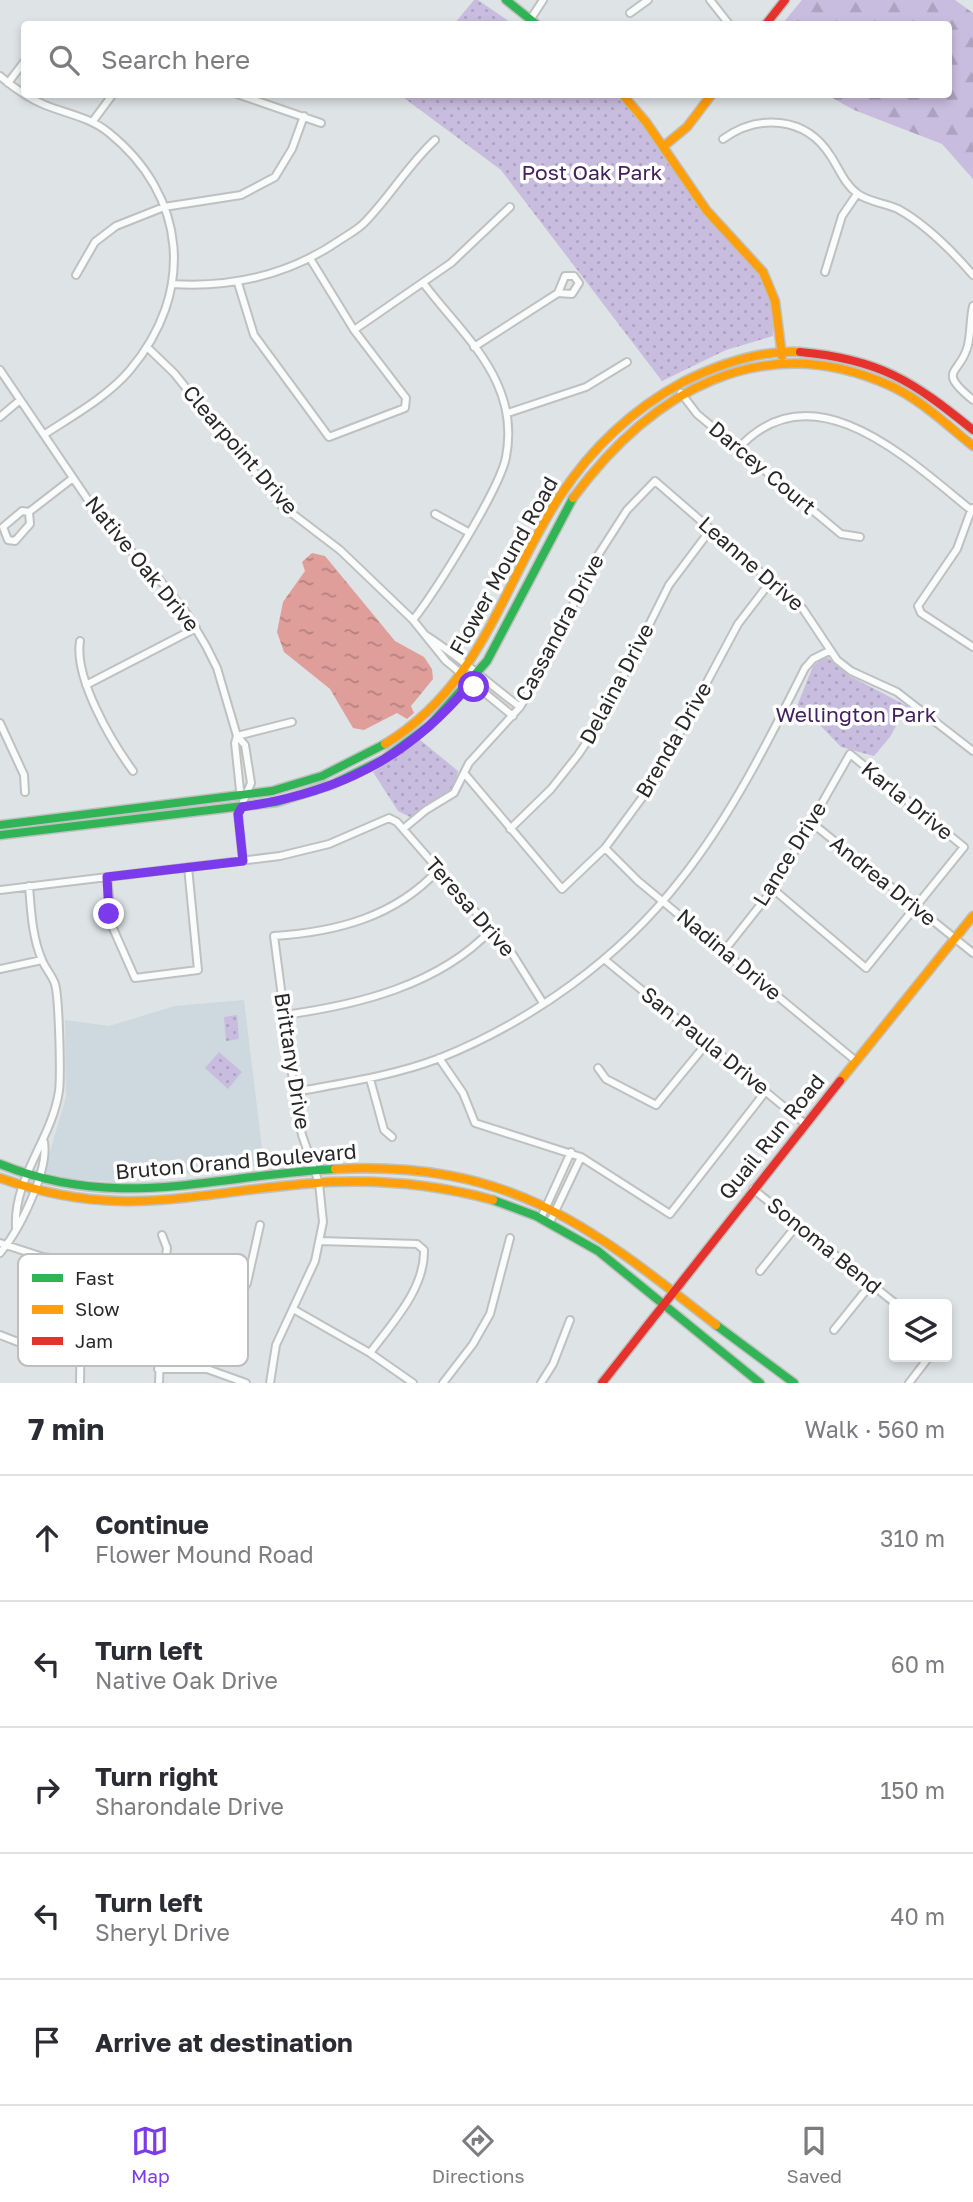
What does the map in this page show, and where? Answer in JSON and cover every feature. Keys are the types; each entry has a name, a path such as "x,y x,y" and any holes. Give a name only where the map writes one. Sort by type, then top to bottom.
{"main road":[{"path":"506,0 532,21"},
{"path":"768,21 785,0"},
{"path":"625,98 664,146 708,213 757,263 768,281 776,300 783,364"},
{"path":"664,146 687,127 709,98"},
{"name":"Flower Mound Road","path":"0,825 244,794 315,780 376,751 433,708 470,665 562,493 616,430 676,383 737,358 781,352 837,355 891,372 930,394 973,430"},
{"name":"Flower Mound Road","path":"0,835 242,807 321,791 348,780 431,726 470,684 499,638 537,559 574,497 628,434 681,392 713,376 757,365 805,363 842,369 890,386 919,403 973,446"},
{"name":"Quail Run Road","path":"602,1383 752,1189 973,916"},
{"name":"Bruton Orand Boulevard","path":"0,1164 36,1180 68,1188 127,1192 314,1170 380,1167 425,1170 489,1184 551,1208 599,1234 794,1383"},
{"name":"Bruton Orand Boulevard","path":"0,1178 22,1188 66,1201 129,1204 319,1183 397,1180 448,1187 488,1198 546,1220 600,1253 760,1383"}],"street":[{"path":"533,21 543,0"},
{"path":"630,13 648,0"},
{"path":"710,0 727,21"},
{"path":"8,83 21,66"},
{"path":"0,76 21,92"},
{"path":"30,98 93,121 132,155 153,183 164,207 176,249 172,284 161,325 148,347 128,372 107,391 45,434"},
{"path":"93,121 110,98"},
{"path":"249,98 321,123"},
{"path":"76,275 88,251 104,233 164,207 241,195 275,177 292,149 304,116"},
{"path":"723,139 750,123 770,121 796,127 820,142 841,176 857,194 911,218 969,267 973,275"},
{"path":"172,284 238,283 311,260 363,224 395,189 419,155 435,140"},
{"path":"825,271 842,216 857,194"},
{"path":"354,330 451,263 510,207"},
{"path":"238,283 254,335 329,437 405,408 406,398 354,330 311,260"},
{"path":"413,620 429,600 468,533 506,460 508,413 492,373 424,284"},
{"path":"474,347 558,293"},
{"path":"973,306 967,347 954,367 954,382 973,400"},
{"name":"Clearpoint Drive","path":"148,347 174,373 281,505 330,541 413,620 432,647 461,676 513,716"},
{"path":"508,413 586,387 627,362"},
{"name":"Native Oak Drive","path":"0,370 105,524 159,579 196,628 217,668 237,736 245,745 251,783 244,794 238,814 243,861"},
{"name":"Darcey Court","path":"676,383 692,409 738,449 841,534 860,537"},
{"path":"0,417 20,400"},
{"path":"738,449 759,427 783,417 811,416 878,438 972,508 957,549 918,606 920,613 973,647"},
{"path":"29,512 32,520 27,530 15,541 8,540 3,531 6,522 17,512 29,512 73,478"},
{"name":"Leanne Drive","path":"655,481 814,621 829,651 851,671 897,691 973,751"},
{"name":"Cassandra Drive","path":"403,829 426,810 454,793 469,764 520,707 545,664 593,563 627,510 655,481"},
{"path":"435,514 468,533"},
{"name":"Delaina Drive","path":"510,829 551,789 579,755 601,721 670,586 711,529"},
{"name":"Brenda Drive","path":"510,829 562,889 605,848 653,783 738,624 771,581"},
{"path":"86,685 196,628"},
{"name":"Clearpoint Drive","path":"426,635 470,665 477,676 520,707"},
{"path":"80,641 77,656 86,685 121,755 133,771"},
{"path":"295,1091 370,1079 439,1058 499,1030 604,960 664,901 683,877 737,795 805,668 813,659 829,651"},
{"path":"237,736 292,722"},
{"path":"0,723 24,775 25,792"},
{"name":"Native Oak Drive","path":"237,736 235,743 240,790 244,794"},
{"name":"Lance Drive","path":"724,951 772,889 850,754"},
{"name":"Karla Drive","path":"850,754 964,848 915,907"},
{"path":"464,773 510,829"},
{"name":"Teresa Drive","path":"243,861 307,851 366,831 389,818 403,829 491,930 529,977 543,1003"},
{"name":"Andrea Drive","path":"812,822 973,953"},
{"name":"Nadina Drive","path":"605,848 638,881 856,1061"},
{"path":"0,890 243,861"},
{"path":"107,877 112,926 135,978 198,970 188,867"},
{"name":"Brittany Drive","path":"270,1383 276,1345 305,1287 320,1241 323,1201 300,1125 274,936 306,934 373,916 412,895 438,870"},
{"path":"16,1227 15,1211 22,1188 44,1142 60,1088 59,1006 55,983 35,940 29,886"},
{"path":"772,889 866,968 915,907"},
{"path":"284,1015 317,1011 397,989 458,958 491,930"},
{"path":"0,969 42,960"},
{"name":"San Paula Drive","path":"604,960 805,1124"},
{"path":"598,1068 606,1079 656,1105 707,1043"},
{"path":"439,1058 463,1093 475,1123 581,1157 670,1214 766,1091"},
{"path":"370,1079 384,1129 392,1137"},
{"path":"0,1253 3,1244 26,1216 46,1155 44,1142"},
{"path":"546,1220 571,1153"},
{"path":"551,1208 581,1157"},
{"name":"Sonoma Bend","path":"752,1189 890,1299"},
{"path":"248,1276 260,1225"},
{"path":"760,1272 797,1225"},
{"path":"162,1235 166,1254"},
{"path":"443,1383 473,1344 490,1314 510,1238"},
{"path":"320,1241 417,1244 424,1250 415,1286 407,1303 370,1353"},
{"path":"3,1244 42,1254"},
{"path":"834,1330 871,1284"},
{"path":"293,1309 370,1353 413,1383"},
{"path":"541,1383 553,1364 570,1320"},
{"path":"0,1335 18,1342"},
{"path":"910,1383 925,1362"},
{"path":"158,1366 159,1383"},
{"path":"158,1369 207,1369 246,1383"}],"shaded area":[{"path":"244,1000 264,1165 116,1182 71,1179 44,1172 66,1097 65,1020 109,1026 175,1006"}],"green space":[{"path":"474,0 478,0 509,21 456,21"},
{"path":"802,0 955,0 973,13 973,179 942,144 854,110 832,98 952,98 952,21 784,21"},
{"name":"Post Oak Park","path":"404,98 617,98 641,120 701,211 750,262 765,283 772,302 773,336 726,350 662,381 501,170"},
{"name":"Wellington Park","path":"826,656 848,675 907,706 890,737 874,756 841,747 816,721 795,711 813,666"},
{"path":"419,739 458,771 454,788 410,817 398,811 373,772"},
{"path":"237,1015 239,1039 226,1041 224,1017"},
{"path":"219,1052 242,1072 228,1089 205,1068"}],"water":[{"path":"312,553 325,556 395,641 424,657 432,669 433,679 411,706 414,713 407,719 397,713 364,730 353,728 330,689 284,652 277,632 283,602 305,571 302,562"}],"traffic: fast":[{"path":"506,0 532,21"},
{"path":"0,835 277,802 333,784 384,759 430,725 487,661 573,498"},
{"path":"0,825 272,791 322,776 385,744"},
{"path":"0,1164 43,1178 85,1186 126,1188 166,1187 335,1169"},
{"path":"493,1200 536,1216 598,1251 760,1383"},
{"path":"716,1325 794,1383"}],"traffic: slow":[{"path":"625,98 646,122 707,211 763,272 775,301 782,356"},
{"path":"664,146 687,127 709,98"},
{"path":"385,744 418,720 446,692 468,663 560,496 599,446 647,405 697,375 755,356 800,352"},
{"path":"573,498 604,460 637,427 674,400 712,380 754,368 797,364 843,370 891,386 923,406 973,446"},
{"path":"840,1081 973,916"},
{"path":"335,1169 396,1169 450,1176 498,1188 542,1206 626,1256 716,1325"},
{"path":"0,1178 42,1191 116,1201 187,1198 303,1184 351,1182 399,1183 446,1189 493,1200"}],"traffic: jam":[{"path":"768,21 785,0"},
{"path":"800,352 852,360 894,375 932,398 973,430"},
{"path":"602,1383 840,1081"}],"route":[{"path":"109,914 107,877 243,861 238,814 242,807 321,791 348,780 408,743 431,726 470,684 474,687"}]}
